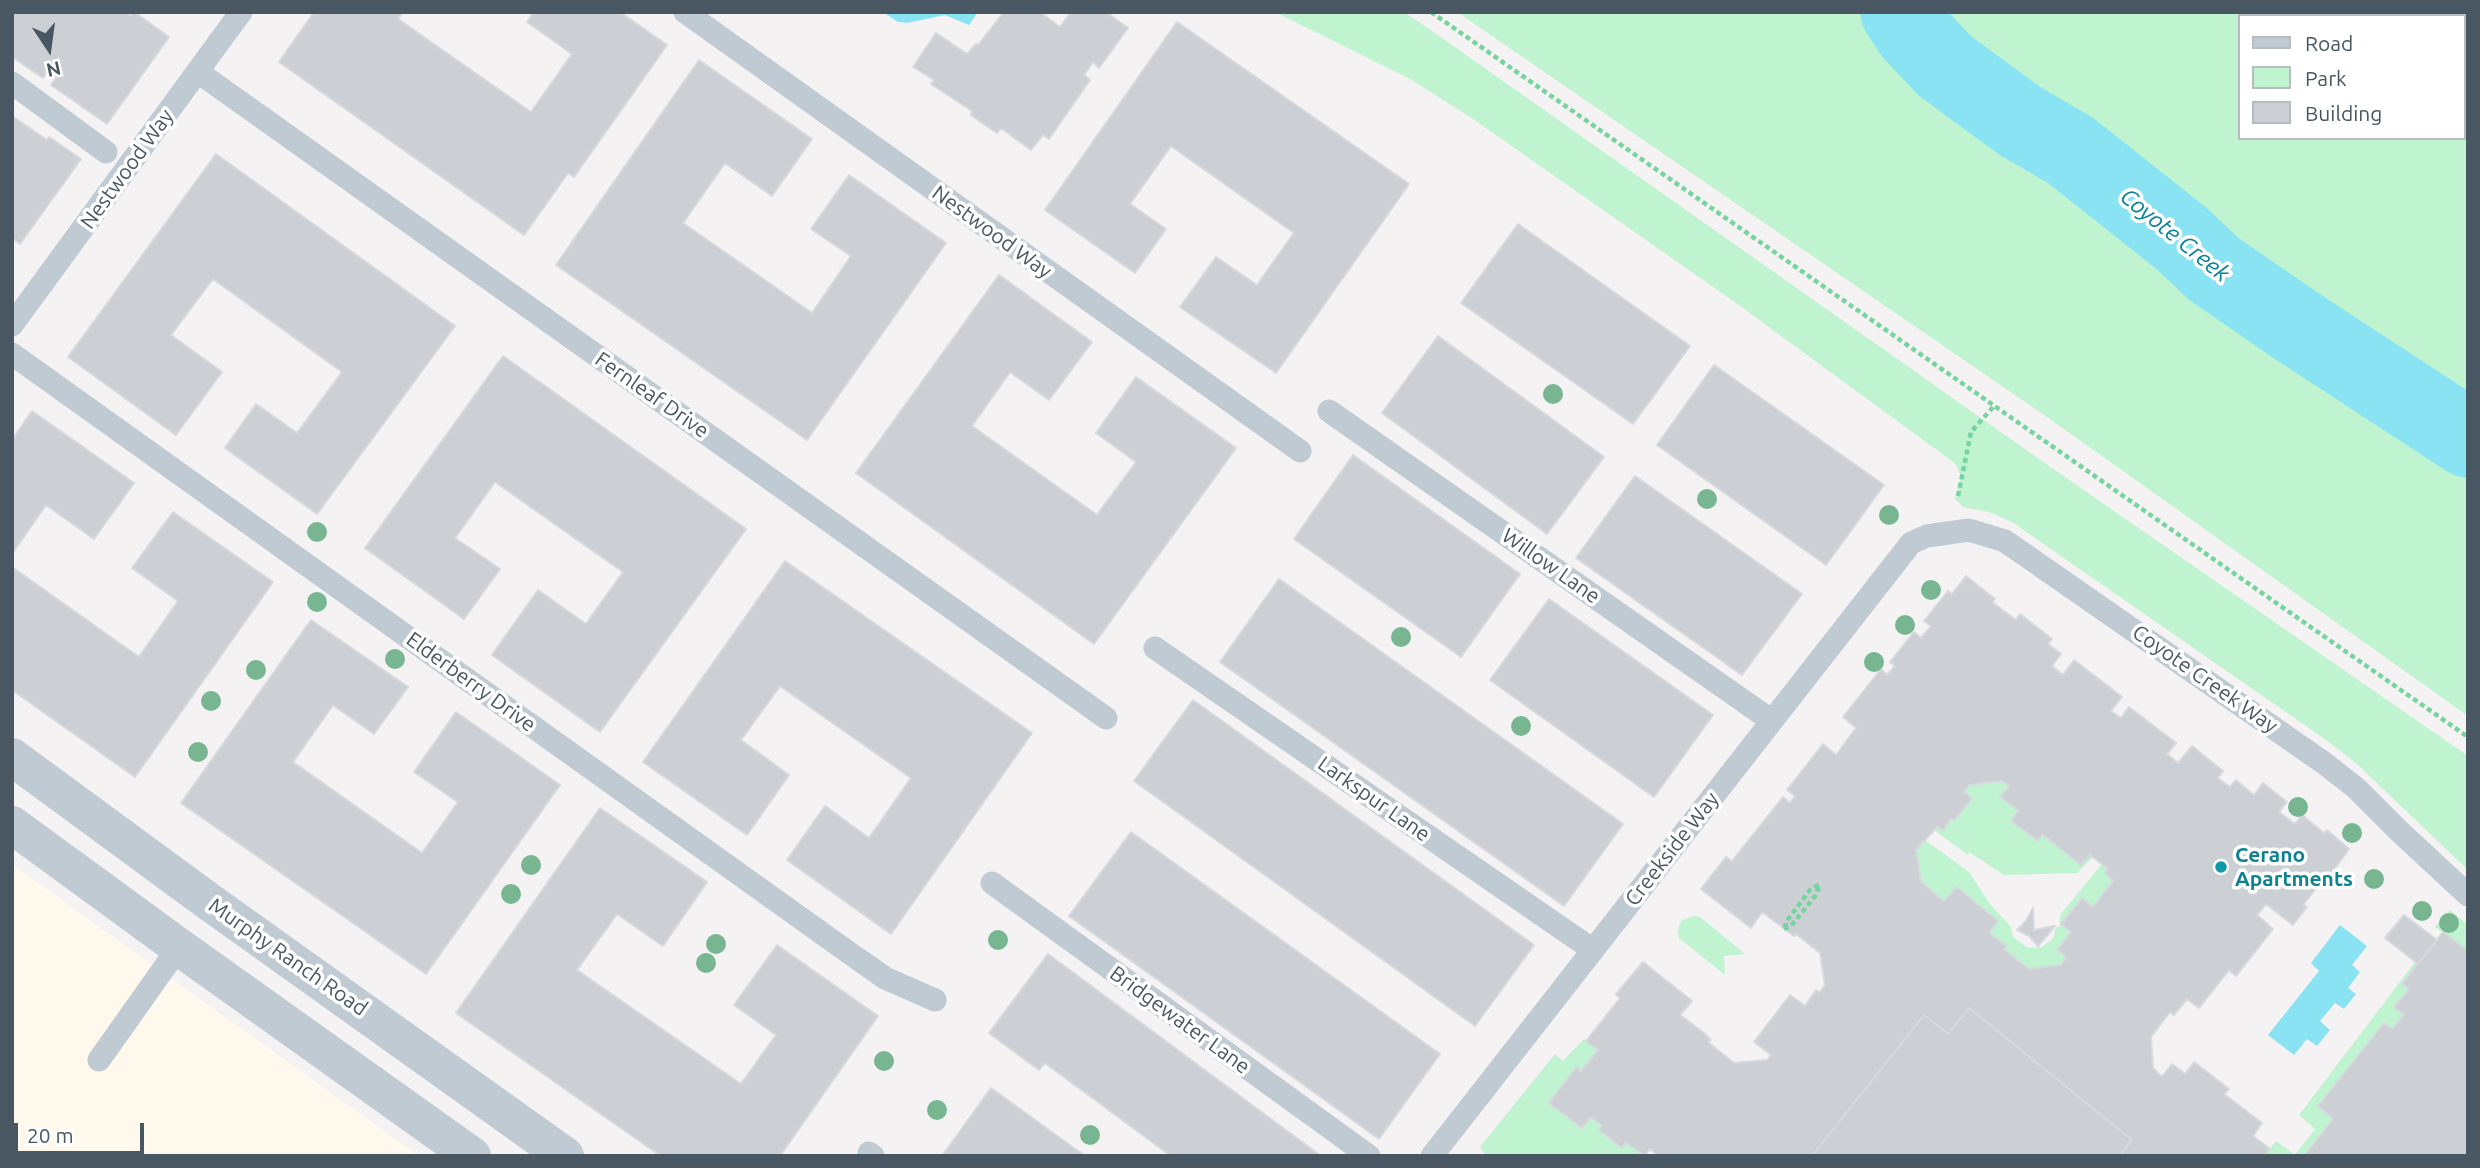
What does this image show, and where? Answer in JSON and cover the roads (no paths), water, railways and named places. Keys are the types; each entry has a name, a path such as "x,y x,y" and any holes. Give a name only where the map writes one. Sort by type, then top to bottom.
{"street":[{"name":"Murphy Ranch Road","path":"12,757 565,1156"},
{"path":"12,825 472,1156"}],"lane":[{"name":"Nestwood Way","path":"12,325 241,12"},
{"name":"Nestwood Way","path":"685,12 1300,451"},
{"name":"Fernleaf Drive","path":"198,72 1106,718"},
{"path":"12,83 106,152"},
{"name":"Elderberry Drive","path":"12,354 848,952 886,978 935,1000"},
{"name":"Willow Lane","path":"1329,411 1772,721"},
{"name":"Coyote Creek Way","path":"1911,543 1950,531 1969,530 2005,541 2324,763 2356,788 2468,895"},
{"name":"Creekside Way","path":"1432,1156 1911,543"},
{"name":"Larkspur Lane","path":"1155,648 1592,950"},
{"name":"Bridgewater Lane","path":"992,883 1369,1156"},
{"path":"99,1060 178,947"}],"water":[{"path":"883,12 978,12 969,25 945,15 907,23 898,22"},
{"path":"2340,925 2367,946 2352,965 2360,972 2348,988 2356,994 2344,1009 2335,1003 2320,1021 2330,1030 2317,1046 2307,1039 2294,1055 2268,1035 2319,971 2311,963"}],"waterway":[{"name":"Coyote Creek","path":"1900,12 1913,32 1945,66 2020,121 2070,150 2181,238 2214,269 2468,438"}],"place":[{"name":"Cerano Apartments","path":"2221,867"}]}
